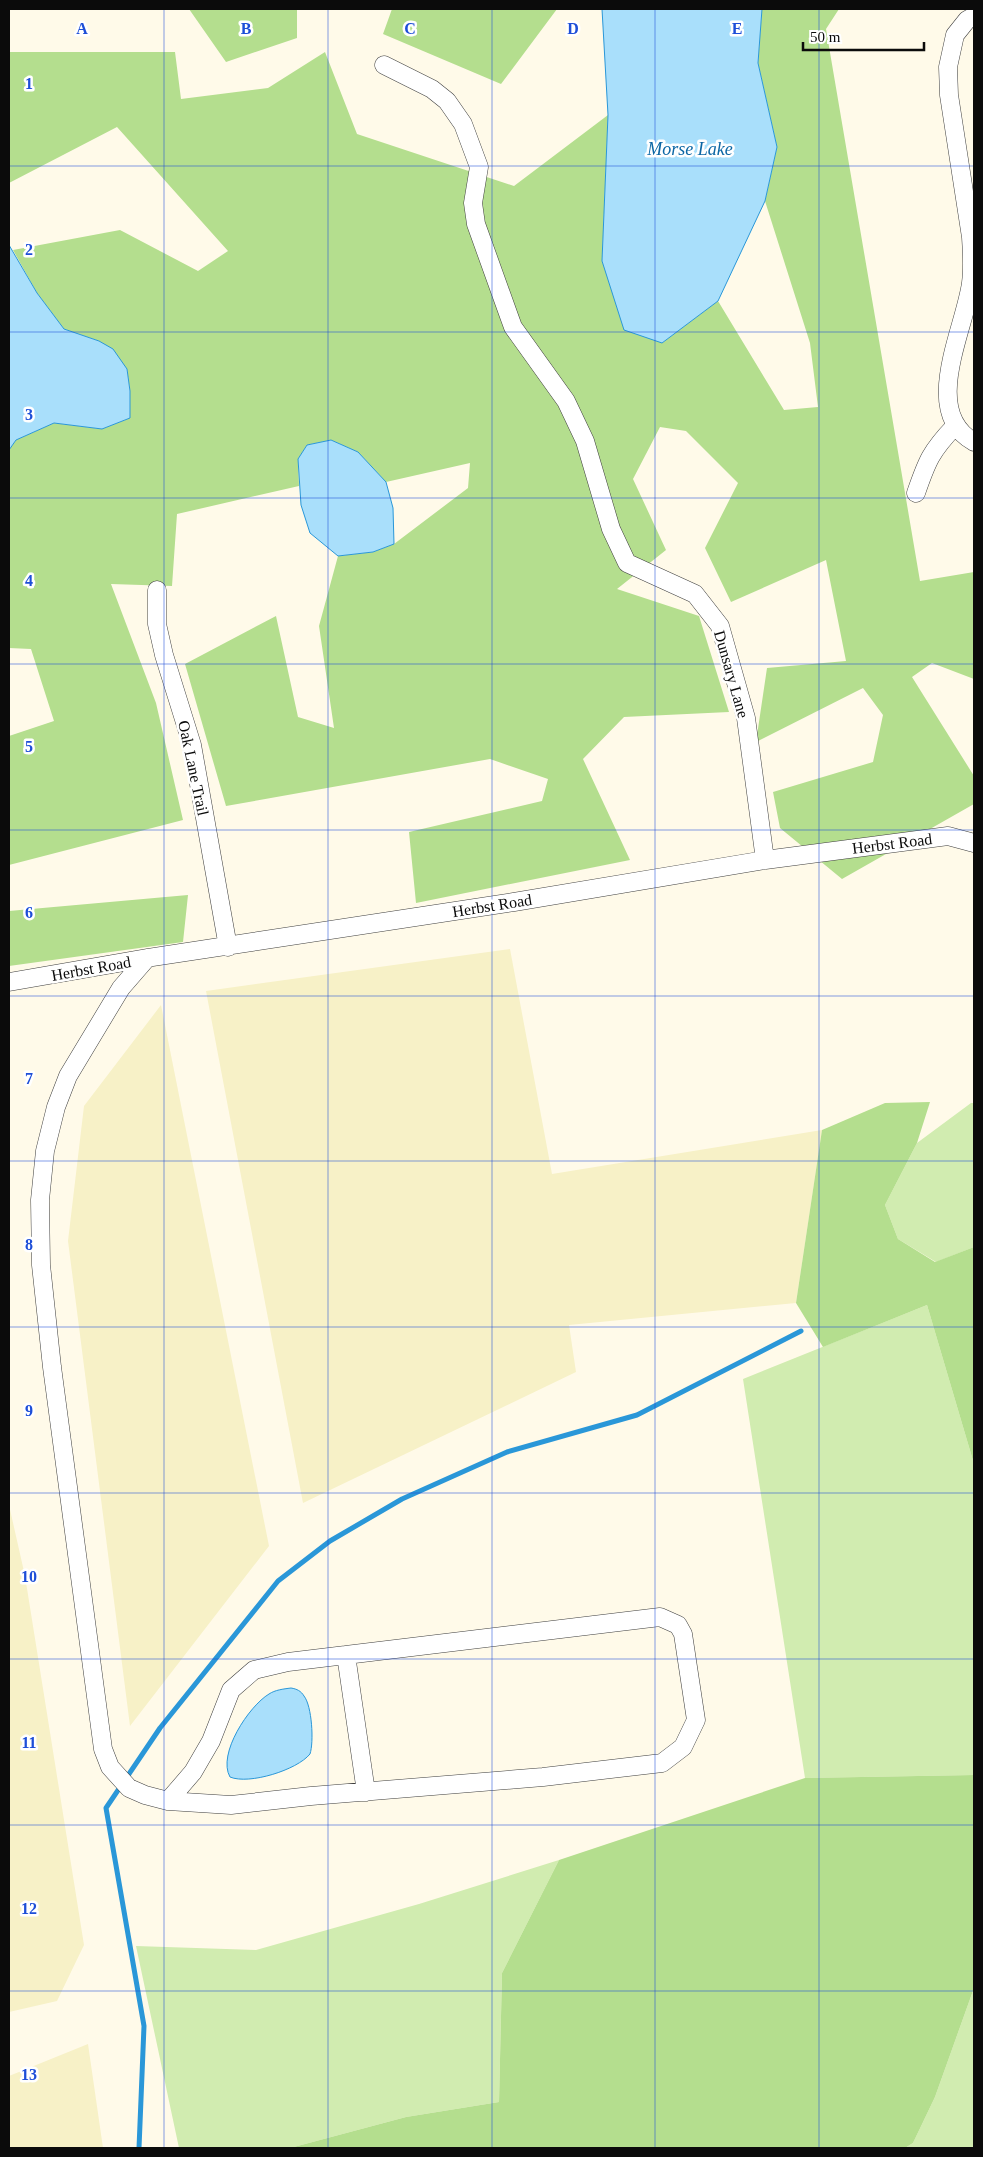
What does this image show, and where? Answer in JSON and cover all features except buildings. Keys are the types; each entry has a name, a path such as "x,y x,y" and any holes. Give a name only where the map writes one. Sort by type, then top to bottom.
{"street":[{"path":"974,16 967,20 955,35 948,67 949,96 973,260 971,284 949,374 948,397 955,426 974,442"},
{"name":"Dunsary Lane","path":"384,65 432,89 447,101 463,124 479,167 473,203 476,224 513,327 566,400 585,441 611,529 627,564 695,594 720,626 746,718 765,860"},
{"path":"916,493 925,466 936,446 955,426"},
{"name":"Oak Lane Trail","path":"157,590 157,624 164,655 192,745 228,947"},
{"name":"Herbst Road","path":"9,982 147,958 228,947 765,860 948,836 974,843"},
{"path":"147,958 116,996 68,1076 56,1107 44,1161 40,1200 41,1265 52,1367 103,1749 110,1767 129,1788 144,1795 168,1801 231,1805 543,1777 662,1763 683,1747 696,1720 681,1630 678,1625 660,1617 288,1662 254,1670 231,1690 211,1741 193,1772 168,1801"},
{"path":"346,1655 366,1792"}],"shaded area":[{"path":"510,949 552,1174 822,1130 796,1303 569,1325 576,1372 303,1503 206,991"},
{"path":"161,1005 269,1546 130,1726 68,1241 84,1106"},
{"path":"9,1505 25,1576 84,1945 57,2001 9,2012"},
{"path":"88,2044 103,2148 9,2148 9,2076"}],"green space":[{"path":"189,9 297,9 297,38 226,62"},
{"path":"392,9 557,9 501,84 383,34"},
{"path":"762,9 839,9 826,29 920,581 974,572 974,679 932,663 912,677 974,776 974,804 842,879 780,828 773,792 873,762 883,715 863,688 756,742 767,668 846,661 826,560 731,602 705,548 738,483 686,431 660,427 633,479 666,550 617,589 699,616 729,712 624,717 583,759 630,860 416,903 409,832 542,801 548,779 490,759 226,806 185,664 276,616 298,717 334,728 319,626 338,556 373,552 394,544 468,488 470,463 386,482 358,452 331,440 307,445 298,459 299,486 177,514 172,586 111,584 156,703 183,820 9,865 9,736 54,721 31,649 9,648 9,450 16,440 54,423 102,429 130,418 130,391 127,369 99,341 64,329 37,293 13,250 120,230 198,271 228,251 117,127 9,183 9,52 175,52 181,99 268,88 325,52 357,134 514,186 608,115 602,261 662,343 718,301 784,410 818,407 810,343 765,201 777,147 758,63"},
{"path":"188,895 183,942 9,966 9,911"},
{"path":"930,1102 917,1143 885,1205 898,1239 935,1262 974,1247 974,1464 927,1305 823,1347 796,1303 822,1130 885,1103"},
{"path":"971,1103 974,1103 974,1247 936,1262 898,1239 885,1205 917,1143"},
{"path":"927,1305 974,1464 974,1775 805,1778 743,1379"},
{"path":"974,1775 974,1988 935,2097 913,2143 905,2148 290,2148 406,2117 499,2102 502,1973 559,1860 805,1778"},
{"path":"559,1860 502,1973 499,2102 406,2117 290,2148 179,2148 136,1946 256,1950 419,1904"},
{"path":"974,1988 974,2148 905,2148 913,2143 935,2097"}],"water":[{"name":"Morse Lake","path":"602,9 762,9 758,63 777,147 765,201 718,301 662,343 624,330 602,261 608,115"},
{"path":"9,245 37,293 64,329 99,341 113,349 127,369 130,391 130,418 102,429 54,423 16,440 9,450"},
{"path":"331,440 358,452 386,482 393,508 394,544 373,552 338,556 310,533 301,505 298,459 307,445"},
{"path":"291,1688 302,1693 307,1701 312,1733 310,1754 295,1765 272,1775 249,1779 230,1777 227,1767 228,1756 231,1744 244,1719 269,1694"}],"waterway":[{"path":"139,2148 144,2026 106,1808 160,1728 278,1581 330,1541 402,1499 507,1452 637,1415 801,1331"}]}
